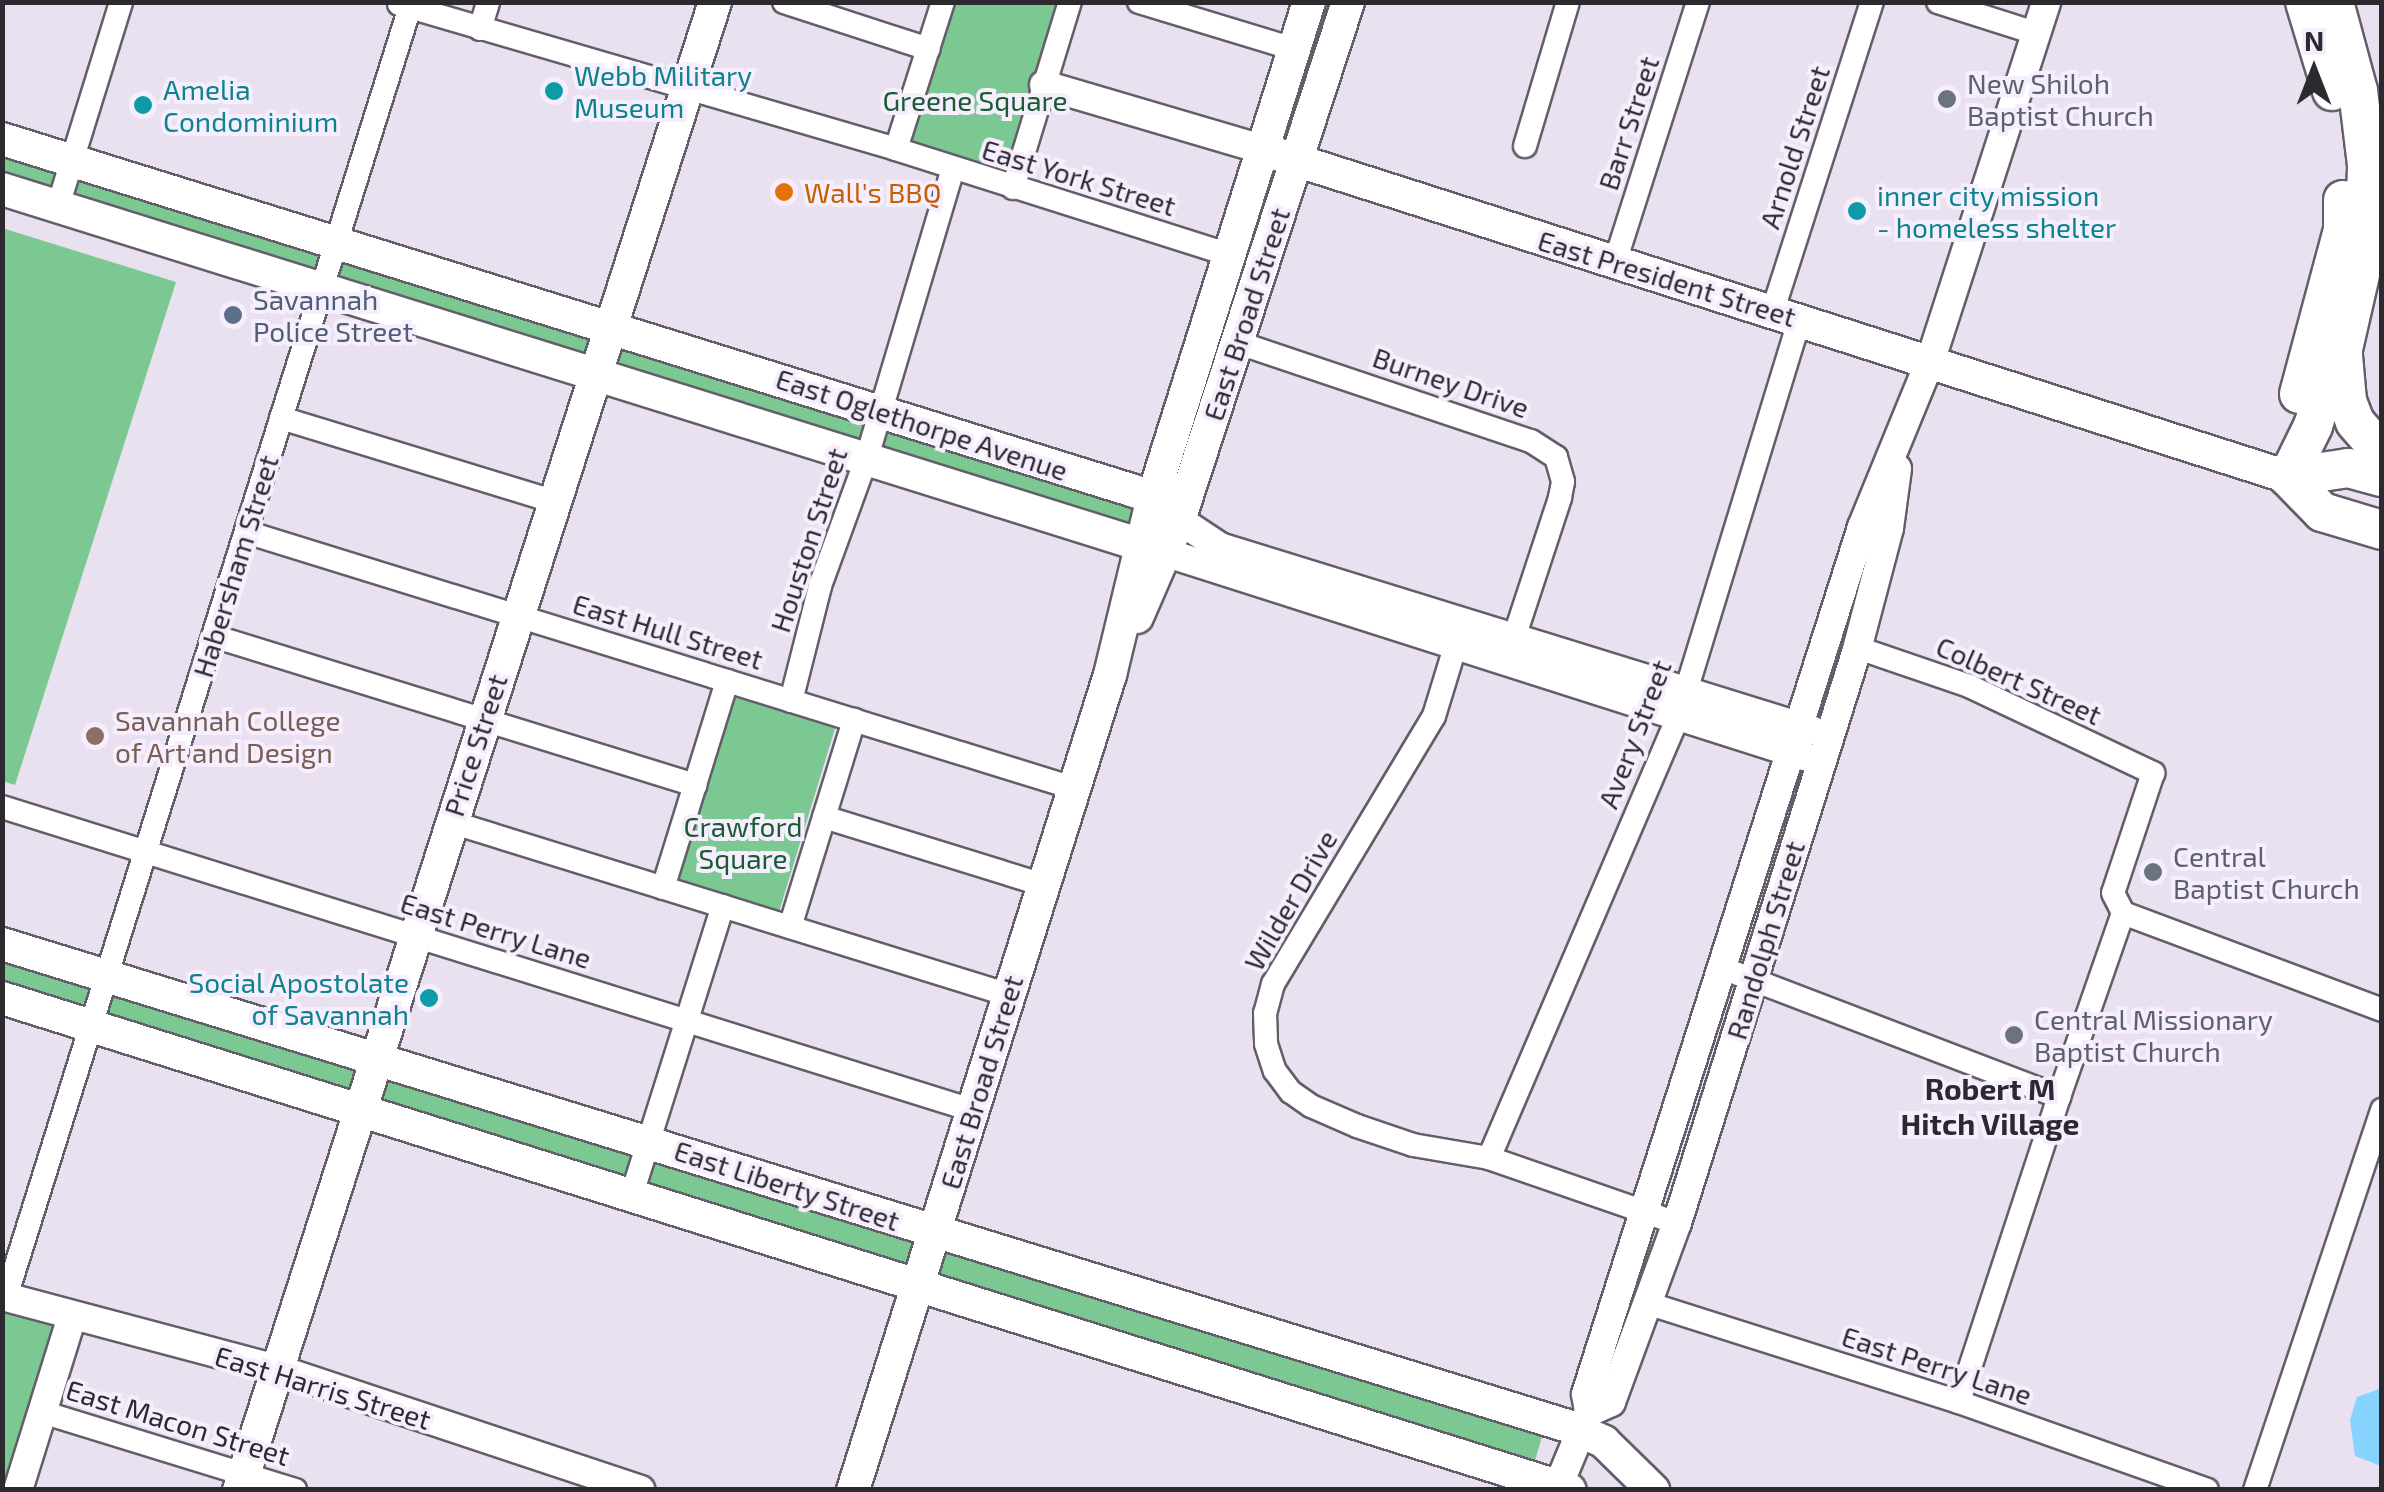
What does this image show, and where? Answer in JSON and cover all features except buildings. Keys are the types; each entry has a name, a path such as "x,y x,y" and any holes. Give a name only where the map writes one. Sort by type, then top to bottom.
{"main road":[{"name":"Price Street","path":"241,1482 715,2"},
{"name":"East Broad Street","path":"853,1490 1073,788 1153,548 1153,497 1310,2"},
{"name":"East Broad Street","path":"1153,548 1179,520 1348,2"},
{"path":"2288,477 2292,420 2343,230 2343,139 2305,2"},
{"path":"2334,2 2358,92"},
{"path":"2347,2 2354,26 2367,165 2364,257 2343,349 2346,401 2355,422 2382,453"},
{"name":"East Oglethorpe Avenue","path":"2,139 1153,497 1179,520"},
{"name":"East President Street","path":"1261,150 1931,360 2288,477 2348,468 2382,477"},
{"name":"East Oglethorpe Avenue","path":"2,189 1153,548"},
{"path":"2288,477 2313,426 2334,360 2343,349"},
{"name":"East President Street","path":"2288,477 2322,512 2382,530"},
{"name":"East Liberty Street","path":"2,944 650,1140 935,1232 1580,1424 1654,1490"},
{"name":"East Liberty Street","path":"2,998 1564,1487"}],"street":[{"path":"58,206 121,2"},
{"path":"480,28 488,2"},
{"path":"784,2 929,49"},
{"path":"896,149 943,2"},
{"path":"1013,188 1070,2"},
{"path":"1139,2 1294,49"},
{"path":"1525,146 1568,2"},
{"name":"Barr Street","path":"1615,262 1698,2"},
{"name":"Arnold Street","path":"1786,314 1872,2"},
{"path":"1938,2 2038,34"},
{"name":"Randolph Street","path":"1564,1487 1586,1394 1793,739 1862,527 1931,360 2046,2"},
{"name":"East York Street","path":"403,5 896,149 1228,254"},
{"name":"Habersham Street","path":"4,1296 336,243 403,5"},
{"name":"East President Street","path":"1044,85 1261,150"},
{"name":"Houston Street","path":"791,701 820,586 867,457 953,169"},
{"name":"Avery Street","path":"1489,1158 1682,703 1786,314"},
{"name":"Burney Drive","path":"1236,342 1531,441 1556,458 1563,482 1560,498 1510,649"},
{"path":"281,418 555,502"},
{"name":"Randolph Street","path":"1580,1424 1611,1402 1677,1223 1858,648 1889,528 1898,447"},
{"name":"East Oglethorpe Avenue","path":"1179,520 1220,547 1510,649 1824,748"},
{"name":"East Hull Street","path":"246,532 1073,788"},
{"name":"East Oglethorpe Avenue","path":"1153,548 1456,644 1510,649"},
{"path":"213,636 695,785"},
{"name":"Wilder Drive","path":"1456,644 1434,716 1273,984 1265,1013 1266,1044 1275,1071 1291,1092 1311,1106 1414,1145 1489,1158 1677,1223"},
{"name":"Colbert Street","path":"1858,648 1968,686 2154,774 2114,892 2123,913"},
{"path":"663,888 728,681"},
{"path":"790,927 854,720"},
{"name":"East Perry Lane","path":"2,807 972,1110"},
{"path":"824,817 1043,886"},
{"path":"451,822 1009,995"},
{"path":"632,1194 723,906"},
{"path":"1959,1402 2123,913 2382,1010"},
{"path":"1722,968 2059,1096"},
{"path":"2256,1490 2382,1110"},
{"name":"East Harris Street","path":"4,1296 277,1369 640,1490"},
{"name":"East Perry Lane","path":"1647,1304 1959,1402 2207,1490"},
{"path":"18,1490 72,1317"},
{"name":"East Macon Street","path":"42,1412 241,1482 295,1490"}],"green space":[{"name":"Greene Square","path":"952,3 1059,3 1005,176 907,146"},
{"path":"2,136 1144,486 1127,553 3,198"},
{"path":"2,228 176,282 15,785 2,781"},
{"name":"Crawford Square","path":"731,696 835,728 779,911 675,879"},
{"path":"2,960 1544,1430 1534,1464 3,988"},
{"path":"2,1293 58,1309 6,1490 2,1489"}],"water":[{"path":"2382,1388 2381,1466 2355,1456 2350,1420 2357,1397"}],"place":[{"name":"Webb Military Museum","path":"554,91"},
{"name":"New Shiloh Baptist Church","path":"1947,99"},
{"name":"Amelia Condominium","path":"143,105"},
{"name":"Wall's BBQ","path":"784,192"},
{"name":"inner city mission - homeless shelter","path":"1857,211"},
{"name":"Savannah Police Street","path":"233,315"},
{"name":"Savannah College of Art and Design","path":"95,736"},
{"name":"Central Baptist Church","path":"2153,872"},
{"name":"Social Apostolate of Savannah","path":"429,998"},
{"name":"Central Missionary Baptist Church","path":"2014,1035"}],"district":[{"name":"Robert M Hitch Village","path":"1990,1105"}]}
